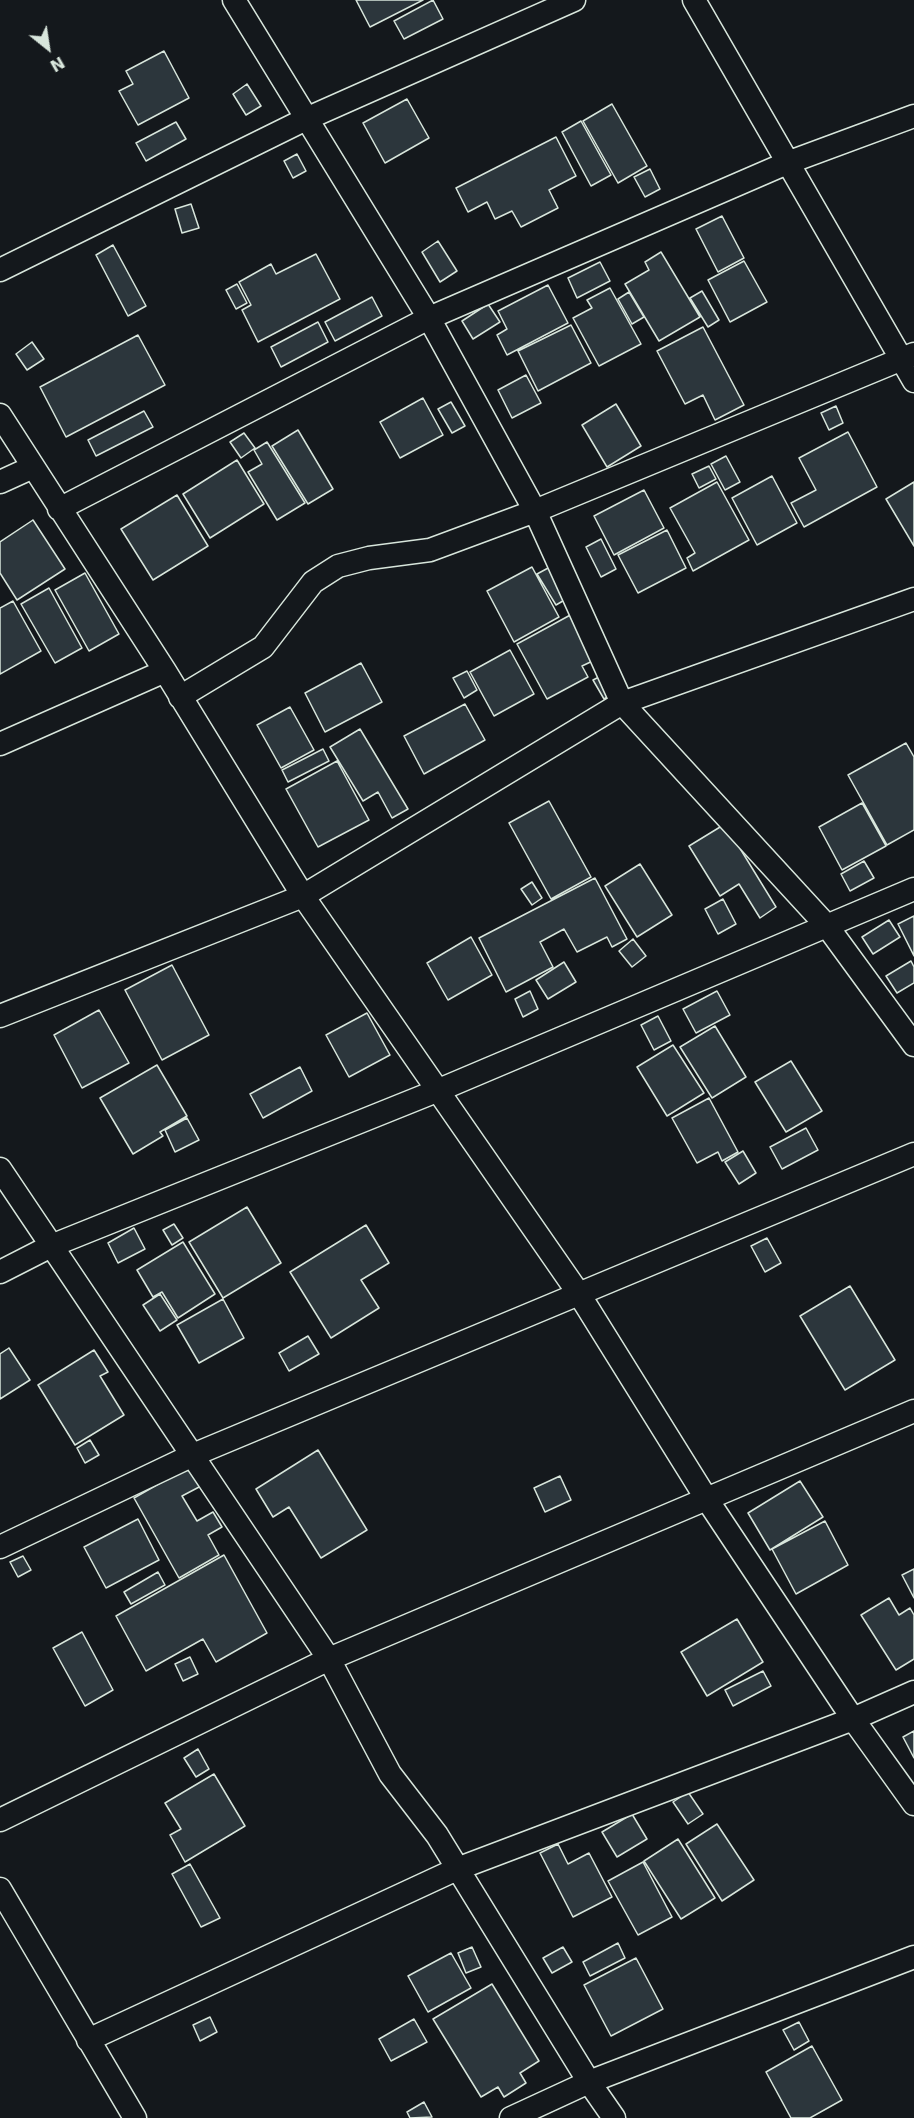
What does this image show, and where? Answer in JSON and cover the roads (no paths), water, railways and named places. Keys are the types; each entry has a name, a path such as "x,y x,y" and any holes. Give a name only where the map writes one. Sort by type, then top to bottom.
{"street":[{"path":"234,0 429,318 535,511 622,704 827,926 914,1045"},
{"path":"0,270 306,119 574,0"},
{"path":"694,0 787,164 907,356 914,381"},
{"path":"59,509 429,318 787,164 914,116"},
{"path":"180,697 263,647 313,582 338,566 369,558 430,550 535,511 907,356"},
{"path":"0,415 165,671 303,896 579,1294 706,1498 853,1719 914,1804"},
{"path":"0,482 33,467"},
{"path":"0,1016 303,896 622,704 914,598"},
{"path":"0,744 165,671"},
{"path":"0,1272 51,1246 439,1090 914,889"},
{"path":"0,1547 193,1455 914,1154"},
{"path":"0,1169 329,1659 390,1774 437,1835 589,2082 614,2118"},
{"path":"0,1820 329,1659 914,1411"},
{"path":"88,2040 457,1869 853,1719 914,1692"},
{"path":"0,1889 135,2118"},
{"path":"511,2118 589,2082 914,1957"}]}
